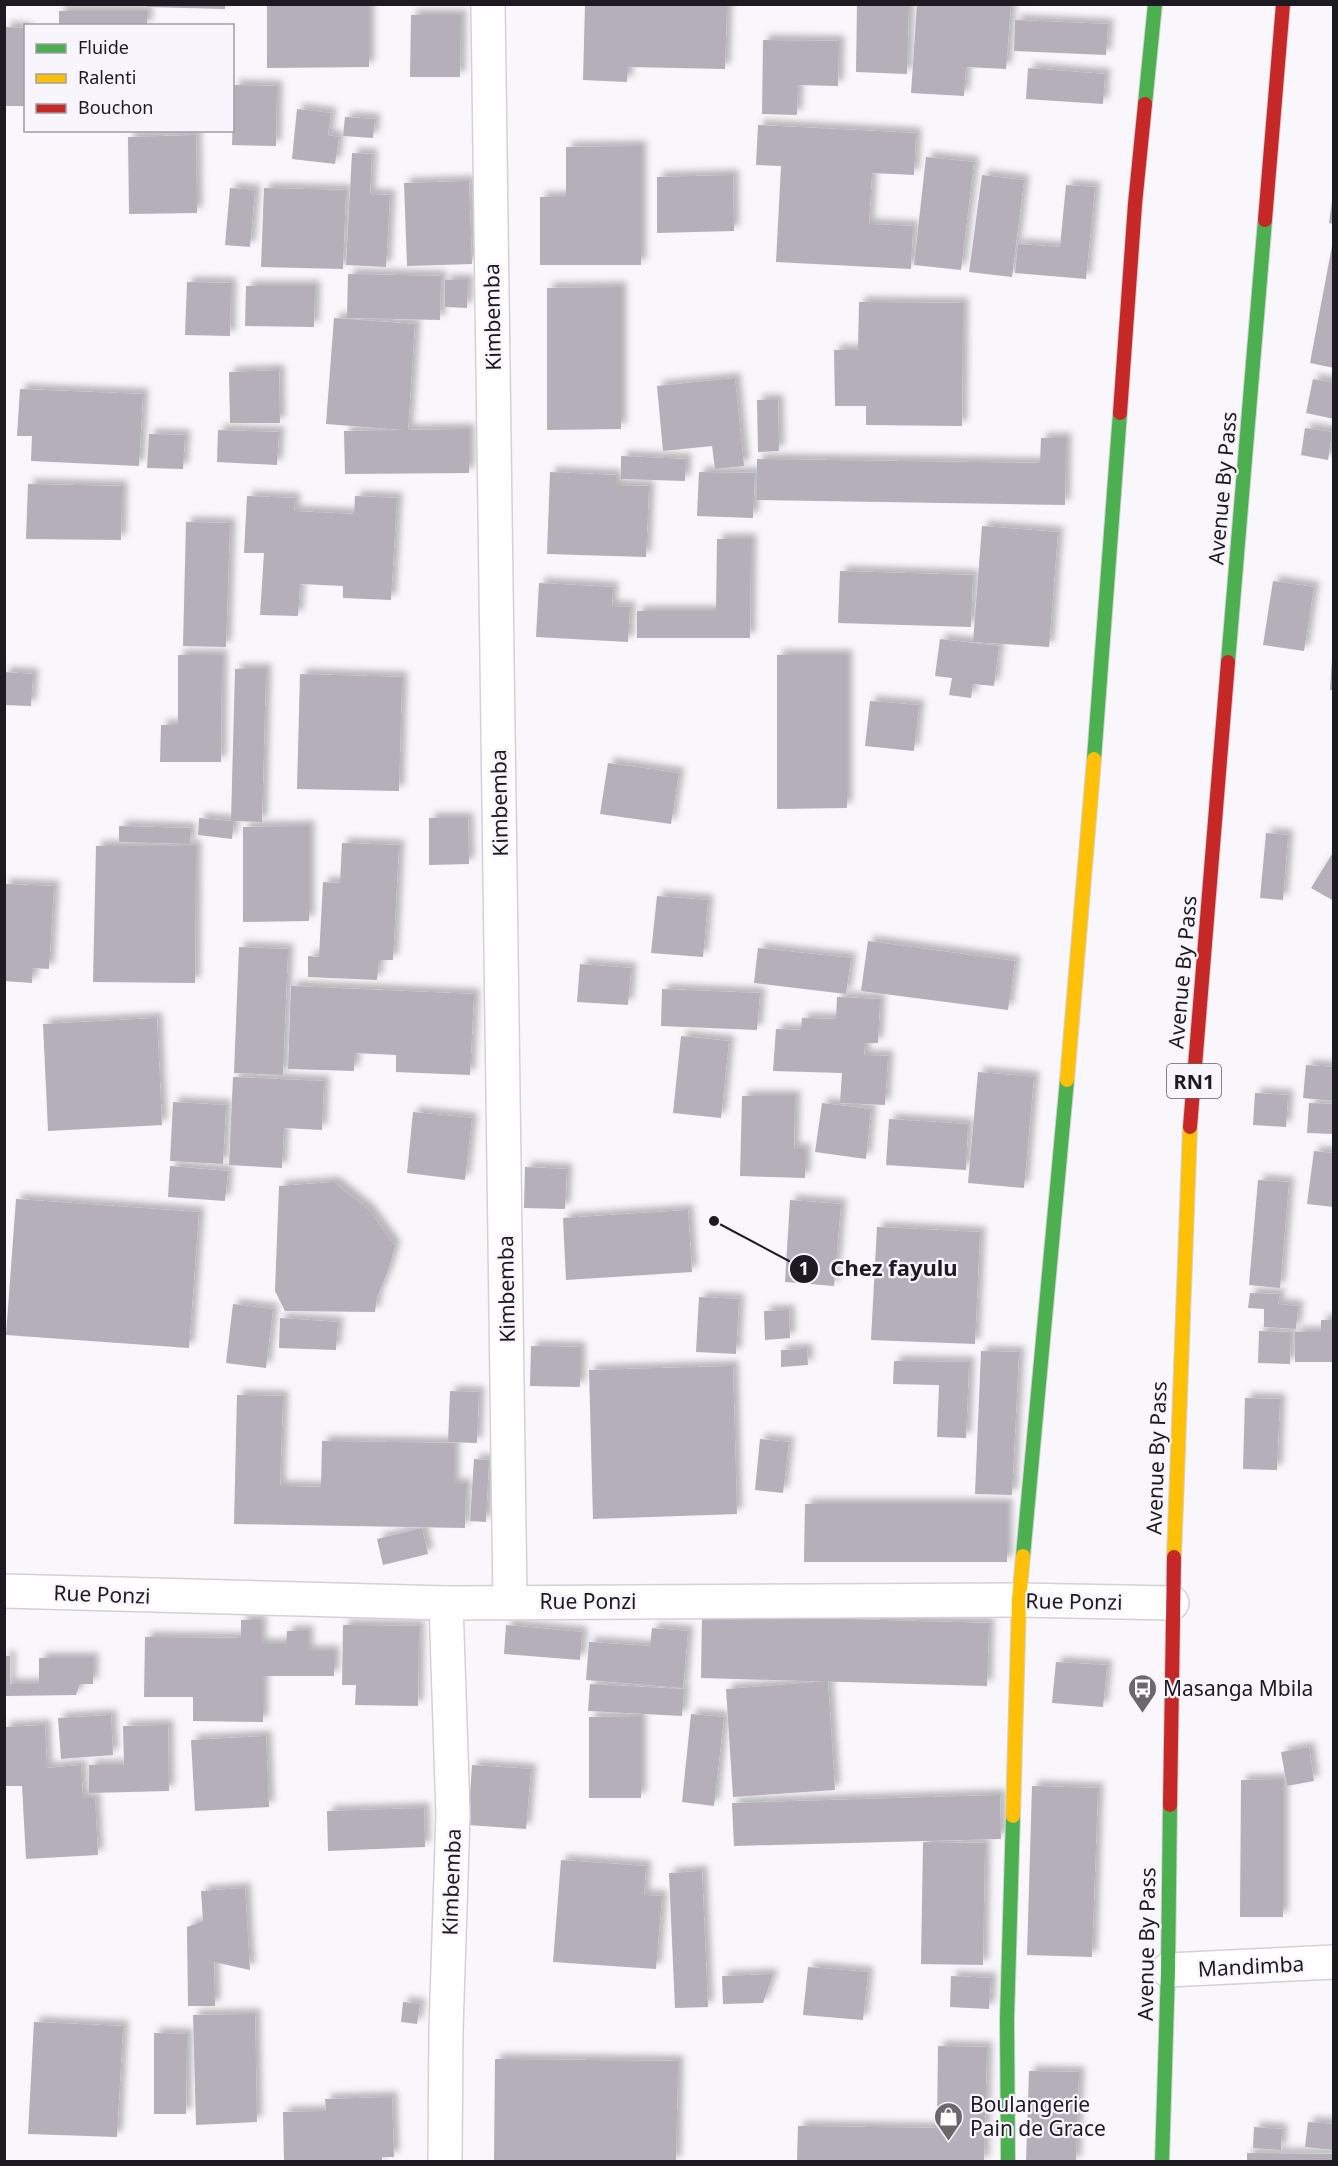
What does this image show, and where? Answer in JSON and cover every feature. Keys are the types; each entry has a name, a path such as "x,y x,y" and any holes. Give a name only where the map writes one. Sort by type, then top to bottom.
{"main road":[{"path":"1008,2162 1007,2019 1019,1600 1084,894 1135,204 1155,4"},
{"name":"Avenue By Pass","path":"1162,2162 1168,1970 1172,1603 1190,1125 1283,4"}],"street":[{"name":"Kimbemba","path":"488,4 510,1602"},
{"name":"Rue Ponzi","path":"4,1591 446,1603 1019,1600 1172,1603"},
{"name":"Kimbemba","path":"445,2162 446,2030 453,1814 446,1603"},
{"name":"Mandimba","path":"1168,1970 1334,1962"}],"building":[{"path":"147,4 225,4 225,9 147,7"},
{"path":"585,4 727,4 725,69 628,67 627,82 583,80"},
{"path":"857,4 909,4 907,74 856,72"},
{"path":"917,4 1011,4 1006,69 966,67 964,96 911,93"},
{"path":"267,6 369,6 369,67 267,68"},
{"path":"59,11 147,11 147,24 59,24"},
{"path":"411,15 461,15 460,77 410,77"},
{"path":"1015,20 1108,24 1106,55 1014,51"},
{"path":"5,27 24,28 24,106 5,106"},
{"path":"763,40 839,41 838,86 798,85 797,115 762,114"},
{"path":"1028,68 1105,74 1103,104 1026,99"},
{"path":"234,85 277,86 276,146 232,145"},
{"path":"297,109 331,113 328,135 339,137 335,164 292,159"},
{"path":"345,117 375,119 373,138 343,136"},
{"path":"758,125 916,133 914,175 872,173 869,224 913,226 911,269 776,262 781,166 756,165"},
{"path":"196,135 197,213 129,214 128,137"},
{"path":"641,146 641,265 540,265 540,197 566,197 566,147"},
{"path":"352,153 372,154 370,194 390,195 386,267 346,265"},
{"path":"926,157 974,162 961,270 914,265"},
{"path":"733,175 734,231 657,233 657,177"},
{"path":"982,175 1024,180 1012,277 969,272"},
{"path":"469,181 472,264 407,266 404,183"},
{"path":"1066,185 1095,187 1086,279 1015,273 1018,244 1060,247"},
{"path":"230,188 255,190 250,247 225,245"},
{"path":"264,188 346,190 343,269 261,267"},
{"path":"1332,201 1334,201 1334,224 1329,223"},
{"path":"1332,246 1334,246 1334,368 1310,363"},
{"path":"348,274 441,276 440,320 347,318"},
{"path":"445,280 468,280 467,308 445,307"},
{"path":"187,282 231,283 230,336 185,335"},
{"path":"246,286 315,286 314,327 245,326"},
{"path":"621,287 621,429 547,430 547,288"},
{"path":"859,302 963,303 962,426 866,425 866,406 835,406 834,350 858,350"},
{"path":"334,318 415,324 408,430 469,429 469,473 345,474 344,431 404,430 326,424"},
{"path":"279,370 280,423 230,423 229,372"},
{"path":"735,378 744,466 715,469 712,446 663,451 657,386"},
{"path":"1313,379 1334,383 1334,419 1306,413"},
{"path":"20,389 143,394 139,466 31,461 32,436 17,436"},
{"path":"757,400 778,400 779,451 758,452"},
{"path":"1305,428 1332,432 1328,460 1301,455"},
{"path":"218,430 279,432 277,465 217,462"},
{"path":"149,434 185,435 183,469 147,468"},
{"path":"1041,438 1066,438 1065,505 757,500 757,459 1040,463"},
{"path":"621,456 686,459 685,481 621,479"},
{"path":"550,472 616,475 616,485 649,486 646,557 547,554"},
{"path":"699,472 755,473 753,518 697,516"},
{"path":"28,484 122,486 121,540 26,539"},
{"path":"247,496 295,498 294,511 354,514 355,496 397,498 391,600 343,598 343,586 300,584 298,616 260,615 264,553 244,553"},
{"path":"186,522 230,523 226,647 183,646"},
{"path":"982,526 1058,532 1049,647 973,642"},
{"path":"717,539 751,539 750,638 637,638 637,611 716,611"},
{"path":"840,571 973,575 971,627 838,623"},
{"path":"1273,581 1314,587 1304,651 1263,645"},
{"path":"539,583 613,587 612,606 630,607 628,642 536,637"},
{"path":"940,639 999,646 994,686 973,684 971,698 949,695 952,678 935,676"},
{"path":"178,655 222,655 221,762 160,762 161,725 178,725"},
{"path":"777,655 847,655 847,808 777,809"},
{"path":"1332,660 1334,660 1334,690 1330,690"},
{"path":"235,669 266,669 262,822 234,821 232,839 198,835 199,818 231,821"},
{"path":"4,672 33,674 31,706 4,705"},
{"path":"300,674 402,677 399,791 297,789"},
{"path":"870,701 919,705 914,751 865,746"},
{"path":"608,763 679,773 671,824 600,814"},
{"path":"429,818 468,818 469,864 429,865"},
{"path":"119,826 190,828 190,844 119,842"},
{"path":"309,826 309,921 243,922 243,827"},
{"path":"1266,833 1288,835 1283,900 1260,898"},
{"path":"342,843 399,845 393,960 379,960 377,980 308,977 308,956 319,957 323,882 340,883"},
{"path":"96,846 196,846 195,983 93,982"},
{"path":"1334,851 1334,901 1311,888"},
{"path":"4,884 54,886 49,969 33,968 32,983 4,981"},
{"path":"657,896 708,900 703,957 651,953"},
{"path":"868,941 1015,961 1008,1010 861,991"},
{"path":"239,947 288,949 283,1075 234,1073"},
{"path":"758,948 851,958 846,994 754,983"},
{"path":"580,964 631,968 628,1005 577,1002"},
{"path":"291,986 474,994 470,1075 396,1072 396,1055 355,1053 354,1071 288,1069"},
{"path":"662,989 760,993 757,1030 661,1026"},
{"path":"837,997 880,999 878,1043 865,1043 864,1055 888,1056 885,1105 840,1103 842,1073 773,1071 776,1029 801,1030 802,1018 836,1019"},
{"path":"157,1018 162,1125 48,1131 43,1024"},
{"path":"681,1036 729,1041 721,1118 673,1113"},
{"path":"1306,1065 1334,1067 1334,1101 1303,1098"},
{"path":"978,1072 1034,1077 1024,1188 968,1183"},
{"path":"233,1077 324,1081 322,1130 284,1128 282,1168 229,1165"},
{"path":"1255,1093 1288,1095 1286,1127 1253,1125"},
{"path":"742,1096 795,1096 794,1149 805,1149 805,1178 740,1176"},
{"path":"173,1102 226,1105 223,1164 170,1161"},
{"path":"822,1103 871,1109 866,1159 815,1152"},
{"path":"1309,1103 1334,1104 1334,1134 1307,1133"},
{"path":"413,1112 472,1118 465,1180 407,1173"},
{"path":"889,1119 968,1124 966,1170 886,1165"},
{"path":"1314,1151 1334,1153 1334,1207 1307,1204"},
{"path":"170,1166 228,1171 225,1201 168,1197"},
{"path":"525,1167 567,1169 565,1209 524,1208"},
{"path":"1258,1180 1289,1182 1280,1288 1249,1285"},
{"path":"334,1182 369,1210 395,1246 377,1297 375,1312 285,1311 275,1291 279,1186"},
{"path":"16,1199 199,1212 189,1348 6,1335"},
{"path":"790,1200 841,1204 834,1286 785,1282"},
{"path":"688,1210 692,1272 566,1280 563,1218"},
{"path":"877,1227 980,1232 975,1344 871,1340"},
{"path":"1250,1293 1280,1294 1278,1304 1298,1306 1296,1329 1264,1327 1264,1309 1248,1308"},
{"path":"699,1297 739,1299 736,1354 696,1352"},
{"path":"233,1304 273,1309 266,1368 226,1363"},
{"path":"789,1310 790,1338 765,1340 764,1311"},
{"path":"280,1318 338,1322 336,1350 279,1348"},
{"path":"1321,1320 1334,1320 1334,1362 1295,1362 1295,1332 1321,1332"},
{"path":"1259,1331 1291,1332 1290,1364 1258,1363"},
{"path":"531,1346 580,1347 580,1387 530,1386"},
{"path":"807,1349 808,1365 781,1367 781,1350"},
{"path":"981,1351 1019,1352 1012,1495 975,1494"},
{"path":"894,1361 969,1362 966,1438 937,1437 939,1385 893,1384"},
{"path":"733,1366 737,1514 593,1519 589,1370"},
{"path":"450,1391 479,1392 477,1443 448,1442"},
{"path":"237,1395 283,1396 280,1486 321,1487 322,1441 454,1443 454,1484 466,1484 465,1528 234,1524"},
{"path":"1245,1398 1280,1399 1277,1470 1243,1469"},
{"path":"760,1439 789,1442 783,1493 755,1490"},
{"path":"474,1459 489,1460 486,1522 470,1521"},
{"path":"805,1504 1007,1504 1007,1562 804,1562"},
{"path":"422,1528 428,1554 383,1565 377,1539"},
{"path":"702,1615 989,1623 987,1686 701,1678"},
{"path":"241,1620 261,1620 261,1644 286,1644 287,1631 308,1631 308,1651 334,1651 334,1676 263,1676 263,1722 193,1721 193,1697 144,1697 145,1637 241,1638"},
{"path":"343,1625 419,1626 418,1706 355,1705 356,1685 342,1685"},
{"path":"506,1625 582,1632 580,1660 504,1654"},
{"path":"652,1628 688,1631 683,1688 586,1680 589,1642 650,1646"},
{"path":"4,1656 10,1656 10,1684 39,1684 39,1658 93,1658 93,1684 80,1684 76,1695 4,1696"},
{"path":"1056,1662 1107,1665 1103,1707 1052,1703"},
{"path":"828,1681 835,1790 733,1797 726,1689"},
{"path":"590,1684 684,1689 682,1716 588,1711"},
{"path":"691,1714 724,1717 714,1806 682,1802"},
{"path":"111,1715 113,1755 61,1759 58,1718"},
{"path":"641,1716 641,1798 589,1798 589,1717"},
{"path":"45,1725 47,1768 81,1765 83,1798 95,1798 98,1855 26,1859 22,1786 4,1786 4,1727"},
{"path":"168,1725 169,1791 89,1793 89,1765 124,1765 123,1726"},
{"path":"266,1736 269,1807 195,1811 191,1740"},
{"path":"1309,1747 1314,1781 1287,1786 1281,1752"},
{"path":"472,1765 531,1769 526,1829 468,1825"},
{"path":"1283,1779 1283,1917 1240,1917 1241,1780"},
{"path":"1032,1786 1098,1788 1092,1957 1027,1955"},
{"path":"1000,1795 1001,1839 734,1846 732,1803"},
{"path":"424,1808 425,1847 328,1851 327,1811"},
{"path":"923,1842 985,1843 983,1965 921,1964"},
{"path":"561,1860 646,1866 644,1895 662,1896 656,1969 553,1962"},
{"path":"702,1871 708,2007 675,2008 669,1873"},
{"path":"245,1888 250,1970 214,1962 215,2006 188,2006 187,1927 203,1921 201,1891"},
{"path":"808,1967 868,1972 863,2020 803,2015"},
{"path":"773,1974 763,2003 723,2004 722,1976"},
{"path":"951,1976 991,1978 989,2009 950,2007"},
{"path":"403,2002 420,2004 417,2024 401,2022"},
{"path":"255,2014 257,2122 196,2125 193,2015"},
{"path":"34,2022 123,2026 117,2137 28,2134"},
{"path":"154,2033 187,2034 186,2114 154,2114"},
{"path":"938,2046 987,2047 984,2162 797,2162 798,2126 937,2128"},
{"path":"495,2059 678,2061 676,2162 494,2160"},
{"path":"1029,2071 1079,2072 1076,2162 1026,2162"},
{"path":"392,2097 394,2157 382,2157 382,2162 284,2162 283,2112 326,2111 325,2099"},
{"path":"1308,2122 1334,2124 1334,2150 1305,2147"},
{"path":"1254,2127 1282,2129 1281,2150 1253,2148"},
{"path":"1247,2153 1334,2154 1334,2162 1247,2162"}],"traffic: fast":[{"path":"1145,104 1155,4"},
{"path":"1228,662 1265,220"},
{"path":"1094,759 1120,413"},
{"path":"1023,1556 1067,1080"},
{"path":"1162,2162 1170,1805"},
{"path":"1008,2162 1007,2019 1013,1816"}],"traffic: slow":[{"path":"1067,1080 1094,759"},
{"path":"1174,1557 1190,1127"},
{"path":"1013,1816 1019,1600 1023,1556"}],"traffic: jam":[{"path":"1265,220 1283,4"},
{"path":"1120,413 1135,204 1145,104"},
{"path":"1190,1127 1228,662"},
{"path":"1170,1805 1174,1557"}],"place":[{"name":"Chez fayulu","path":"714,1221"},
{"name":"Masanga Mbila","path":"1142,1714"},
{"name":"Boulangerie Pain de Grace","path":"949,2142"}]}
